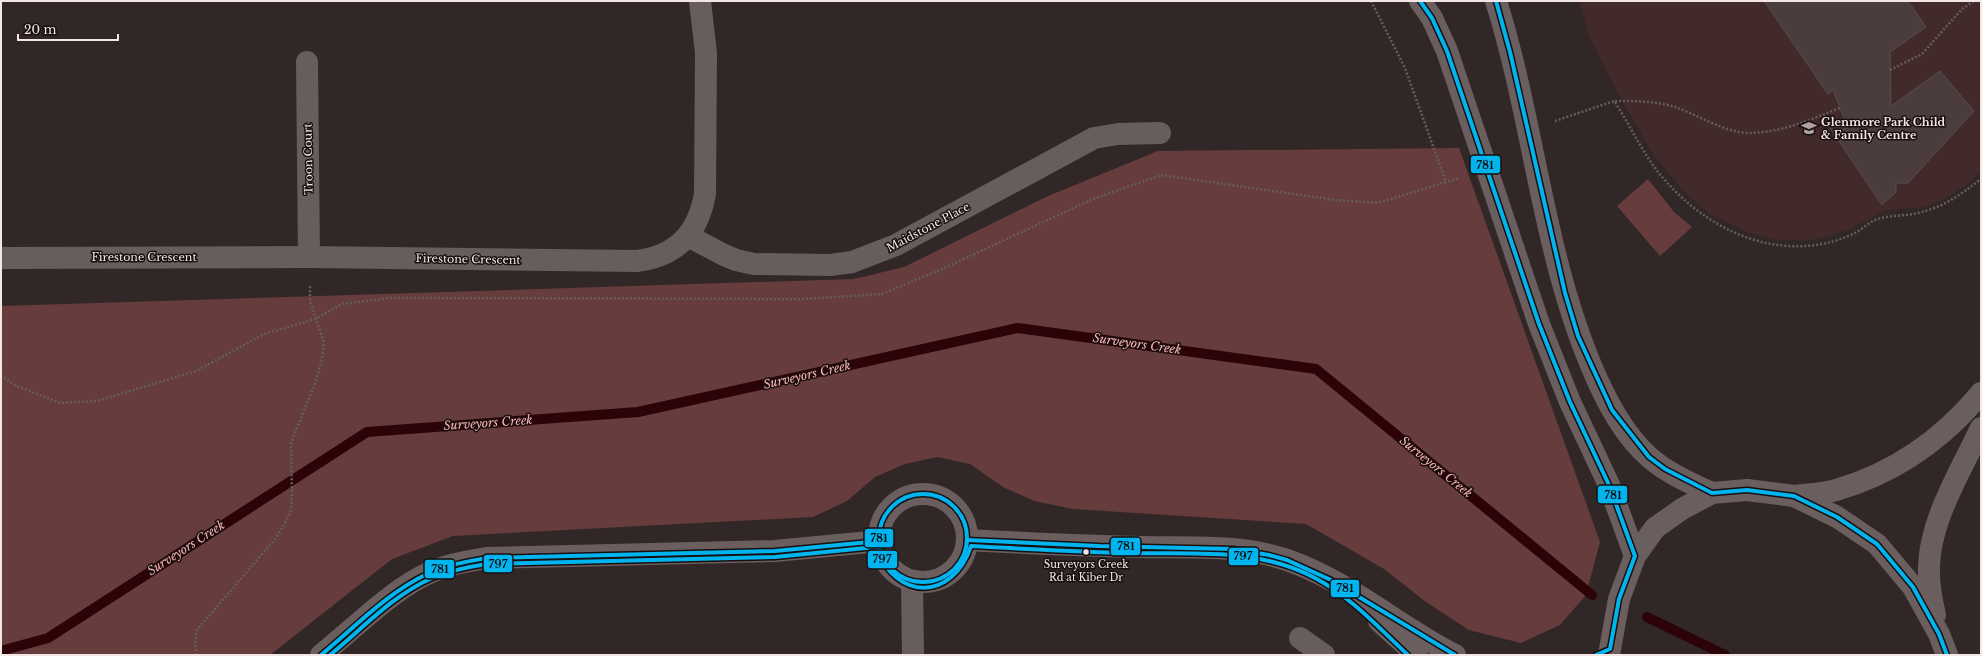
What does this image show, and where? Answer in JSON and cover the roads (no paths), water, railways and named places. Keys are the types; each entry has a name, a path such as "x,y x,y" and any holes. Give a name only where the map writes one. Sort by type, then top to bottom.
{"street":[{"name":"Firestone Crescent","path":"1,258 309,257 637,261 656,258 668,253 688,236 700,217 705,194 706,53 700,1"},
{"path":"1420,1 1432,18 1447,51 1488,170 1513,251 1539,324 1570,402 1608,485 1635,556"},
{"path":"1496,1 1508,45 1565,293 1578,336 1612,410 1626,430 1649,457 1680,478 1712,493"},
{"name":"Troon Court","path":"307,62 309,257"},
{"name":"Maidstone Place","path":"688,236 736,260 754,264 830,265 852,262 896,245 1089,141 1118,134 1160,133"},
{"path":"1605,653 1619,599 1635,556 1655,528 1682,508 1712,493 1747,490 1794,496 1836,490 1881,473 1926,447 1961,417 1981,393"},
{"path":"1939,634 1931,598 1929,572 1932,544 1939,517 1981,428"},
{"path":"923,494 937,496 950,502 960,513 966,526 967,540 965,553 958,564 949,573 938,579 925,582 912,581 900,575 889,566 882,554 880,541 880,526 886,513 896,502 909,496 923,494"},
{"path":"1794,496 1837,517 1877,544 1913,587 1939,634 1947,655"},
{"path":"967,540 1081,546 1234,549 1286,560 1316,571 1455,655"},
{"path":"321,655 420,577 451,564 486,558 775,551 880,541"},
{"path":"912,581 913,655"},
{"path":"1341,586 1417,655"},
{"path":"1300,638 1324,655"}],"waterway":[{"name":"Surveyors Creek","path":"1,651 48,638 367,432 638,412 1018,328 1316,369 1592,595"},
{"name":"Surveyors Creek","path":"1647,617 1725,655"}],"place":[{"name":"Glenmore Park Child & Family Centre","path":"1809,128"},
{"name":"Surveyors Creek Rd at Kiber Dr","path":"1086,552"}]}
